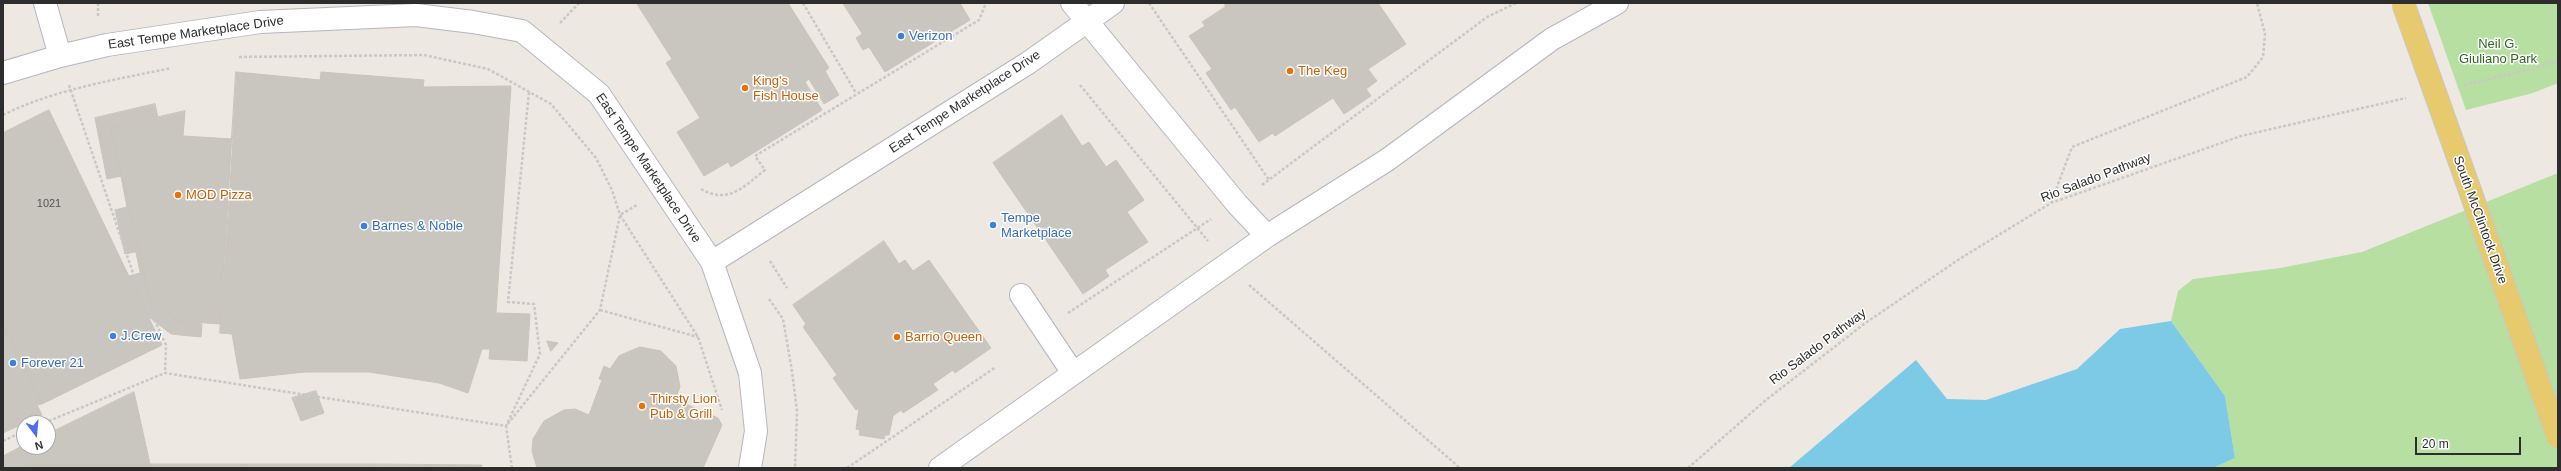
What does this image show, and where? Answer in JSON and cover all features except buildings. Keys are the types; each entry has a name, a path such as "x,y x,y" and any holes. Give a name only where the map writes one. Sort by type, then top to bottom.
{"main road":[{"name":"South McClintock Drive","path":"2402,3 2558,437"}],"lane":[{"path":"45,3 60,56"},
{"path":"1072,3 1236,204 1267,236"},
{"name":"East Tempe Marketplace Drive","path":"712,262 1028,63 1113,3"},
{"path":"940,468 1229,262 1267,236 1387,160 1472,100 1552,39 1617,3"},
{"name":"East Tempe Marketplace Drive","path":"3,73 60,56 161,35 260,22 312,18 416,15 473,22 522,31 599,94 712,262 750,373 756,431 750,468"},
{"path":"1021,295 1073,373"}],"path":[{"path":"98,3 98,20"},
{"path":"803,3 856,93"},
{"path":"696,187 709,194 732,195 765,170 755,156 856,93 979,20 986,3"},
{"path":"1149,3 1269,180"},
{"path":"1068,314 1197,228 1236,204 1487,17 1516,3"},
{"path":"2051,203 2072,147 2247,77 2263,57 2265,34 2257,3"},
{"path":"233,58 424,55 488,69 551,104 596,158 612,190 620,215 698,337 723,412"},
{"path":"60,56 134,276 166,345 165,373"},
{"path":"2460,86 2536,68 2558,60"},
{"path":"3,115 27,103 71,90 173,67"},
{"path":"1080,85 1197,228 1251,287 1460,468"},
{"path":"512,468 506,426 540,354 534,304 508,302 529,92"},
{"name":"Rio Salado Pathway","path":"1688,468 1766,400 1864,324 1960,258 2051,203 2241,136 2414,97"},
{"path":"506,426 600,310 620,215 642,201"},
{"path":"767,257 786,288"},
{"path":"769,299 783,319 792,371 797,411 795,468"},
{"path":"600,310 698,337"},
{"path":"847,468 996,367"},
{"path":"56,418 165,373 506,426"},
{"path":"3,441 16,435"}],"green space":[{"name":"Neil G. Giuliano Park","path":"2428,3 2558,3 2558,83 2533,93 2466,110"},
{"path":"2558,173 2558,468 2213,468 2235,458 2225,396 2171,321 2178,291 2193,279 2280,268 2362,252"}],"water":[{"path":"2171,321 2225,396 2235,458 2213,468 1789,468 1916,360 1947,399 1986,400 2077,369 2120,329"}],"place":[{"name":"Verizon","path":"901,36"},
{"name":"The Keg","path":"1290,71"},
{"name":"King's Fish House","path":"745,88"},
{"name":"MOD Pizza","path":"178,195"},
{"name":"Tempe Marketplace","path":"993,225"},
{"name":"Barnes & Noble","path":"364,226"},
{"name":"J.Crew","path":"113,336"},
{"name":"Barrio Queen","path":"897,337"},
{"name":"Forever 21","path":"13,363"},
{"name":"Thirsty Lion Pub & Grill","path":"642,406"}]}
